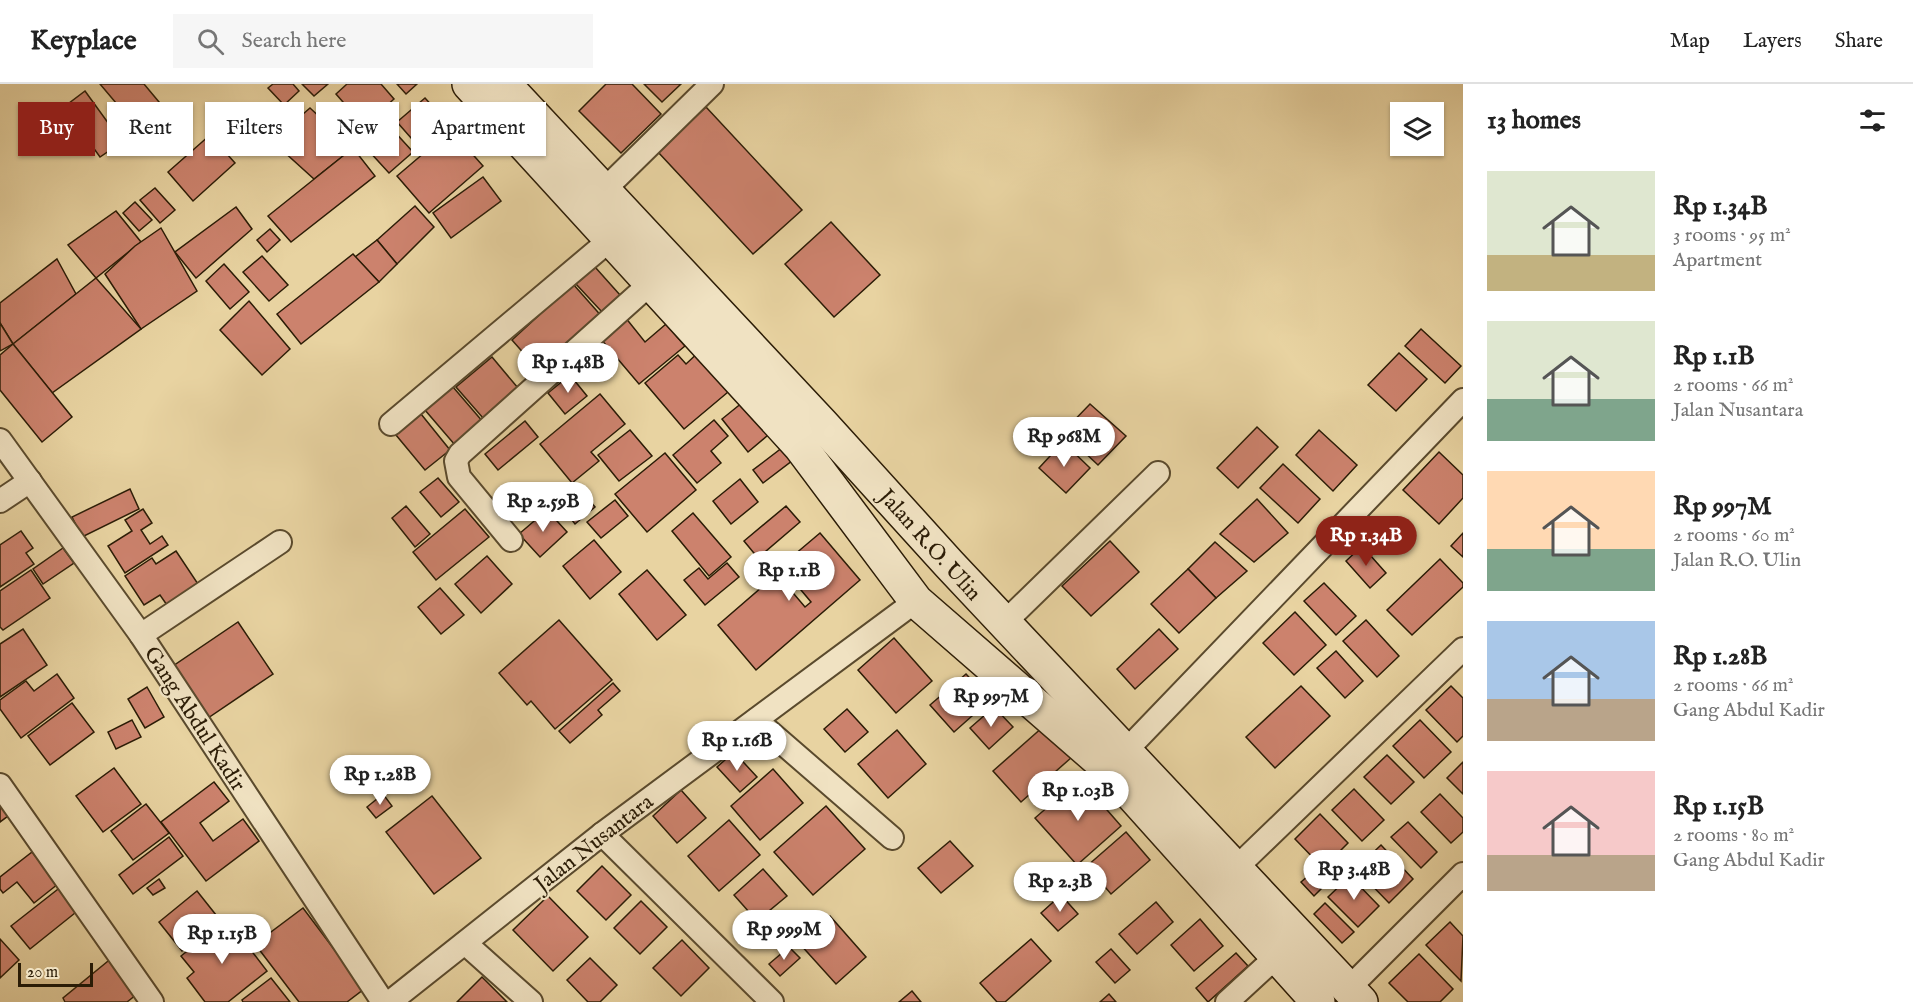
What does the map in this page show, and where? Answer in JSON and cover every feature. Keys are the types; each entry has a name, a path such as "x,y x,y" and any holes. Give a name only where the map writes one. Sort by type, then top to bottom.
{"main road":[{"name":"Jalan R.O. Ulin","path":"469,84 651,283 778,400"},
{"name":"Jalan R.O. Ulin","path":"504,84 603,191 778,400 1004,623 1276,957 1318,1002"},
{"name":"Jalan R.O. Ulin","path":"811,435 916,601 1117,760 1236,868 1355,995"}],"street":[{"path":"603,191 712,84"},
{"path":"391,424 611,239"},
{"path":"511,540 459,477 456,461 460,454 651,283"},
{"path":"1117,760 1463,400"},
{"name":"Gang Abdul Kadir","path":"0,440 141,635 383,1002"},
{"path":"1004,623 1158,473"},
{"path":"0,501 30,481"},
{"path":"141,635 280,542"},
{"name":"Jalan Nusantara","path":"390,1002 602,834 916,601"},
{"path":"1236,868 1463,649"},
{"path":"756,720 892,838"},
{"path":"0,786 152,1002"},
{"path":"602,834 772,1002"},
{"path":"1355,995 1463,874"},
{"path":"465,942 531,1002"},
{"path":"1227,1002 1276,957"}],"building":[{"path":"100,84 144,84 159,102 115,102"},
{"path":"273,84 293,84 299,91 287,102 281,102 268,88"},
{"path":"302,84 328,84 314,96"},
{"path":"347,84 381,84 394,99 391,102 343,102 336,94"},
{"path":"397,84 417,84 406,94"},
{"path":"606,84 632,84 661,114 621,153 579,111"},
{"path":"644,84 681,84 662,102"},
{"path":"85,91 93,102 71,102"},
{"path":"95,105 107,121 107,152 100,157 95,150"},
{"path":"706,107 802,210 753,254 658,152"},
{"path":"310,108 316,114 316,156 343,156 314,179 289,156 304,156 304,113"},
{"path":"411,110 411,138 399,124 399,120"},
{"path":"399,137 411,150 411,154 389,173 373,156 399,156"},
{"path":"205,139 205,156 229,156 235,163 193,201 168,172 186,156 193,156 193,150"},
{"path":"343,156 359,156 375,176 291,242 268,216"},
{"path":"420,156 474,156 483,166 429,213 397,176"},
{"path":"483,177 501,201 451,238 433,213"},
{"path":"155,188 175,210 160,223 140,200"},
{"path":"135,202 152,220 139,231 123,213"},
{"path":"415,206 434,227 397,264 377,240"},
{"path":"236,207 252,229 196,278 175,252"},
{"path":"116,211 141,242 96,278 68,245"},
{"path":"831,222 880,275 834,317 785,264"},
{"path":"161,228 197,291 141,329 105,274 135,246"},
{"path":"270,229 280,240 267,252 257,240"},
{"path":"377,240 397,264 379,282 355,257"},
{"path":"353,254 379,282 301,344 277,314"},
{"path":"262,256 288,285 269,301 243,272"},
{"path":"57,259 76,294 13,344 0,323 0,303"},
{"path":"224,264 249,292 230,309 206,281"},
{"path":"595,267 620,295 602,312 576,284"},
{"path":"96,278 141,329 52,393 13,344"},
{"path":"573,284 604,319 542,374 512,340"},
{"path":"249,301 290,349 262,375 220,330"},
{"path":"625,317 645,342 666,324 685,346 639,384 600,338"},
{"path":"0,323 13,344 0,351"},
{"path":"1421,329 1461,366 1445,383 1405,346"},
{"path":"13,344 72,417 42,442 0,390 0,355"},
{"path":"702,349 734,387 684,429 645,383 678,355 686,364"},
{"path":"1399,353 1427,379 1396,411 1368,385"},
{"path":"492,357 518,388 483,418 456,387"},
{"path":"570,375 587,396 565,414 548,393"},
{"path":"453,387 483,422 455,445 425,410"},
{"path":"600,394 625,424 591,452 599,461 572,483 540,444"},
{"path":"748,398 774,430 748,452 722,419"},
{"path":"1090,404 1126,436 1098,465 1063,432"},
{"path":"421,414 450,450 425,470 396,435"},
{"path":"714,420 728,436 711,451 721,463 697,483 673,455"},
{"path":"525,421 538,437 498,470 485,454"},
{"path":"1257,427 1278,447 1238,488 1217,468"},
{"path":"630,430 652,456 619,481 598,455"},
{"path":"1319,430 1357,465 1333,491 1296,455"},
{"path":"1063,442 1090,468 1066,493 1039,468"},
{"path":"787,444 797,457 763,483 753,470"},
{"path":"1439,452 1463,475 1463,498 1439,524 1403,490"},
{"path":"665,453 696,490 647,532 615,494"},
{"path":"1283,464 1320,499 1298,523 1260,488"},
{"path":"438,478 459,502 441,517 420,492"},
{"path":"740,479 758,502 731,524 713,501"},
{"path":"576,485 595,507 575,524 557,501"},
{"path":"130,489 139,509 82,537 72,517"},
{"path":"1257,499 1288,533 1254,562 1220,534"},
{"path":"615,500 628,516 601,538 587,522"},
{"path":"406,506 430,534 415,547 392,518"},
{"path":"786,506 800,522 758,558 744,541"},
{"path":"143,509 152,523 141,530 150,544 162,536 168,545 125,573 108,546 132,531 125,520"},
{"path":"465,509 489,537 436,580 413,552"},
{"path":"547,510 567,532 540,557 519,534"},
{"path":"693,513 731,557 709,576 672,531"},
{"path":"21,531 33,548 26,553 34,564 0,587 0,545"},
{"path":"820,533 860,580 756,670 718,625 777,574 805,607 811,602 781,566"},
{"path":"1463,533 1463,557 1451,546"},
{"path":"594,540 621,572 590,599 563,566"},
{"path":"1110,541 1139,572 1091,616 1062,586"},
{"path":"1215,542 1247,571 1216,598 1188,569"},
{"path":"1362,546 1386,573 1370,588 1346,561"},
{"path":"63,548 74,563 43,584 33,569"},
{"path":"176,551 200,587 169,608 160,595 144,605 125,576 152,558 156,564"},
{"path":"487,556 512,584 481,613 455,584"},
{"path":"1440,559 1463,583 1463,587 1412,635 1387,610"},
{"path":"727,563 739,577 705,605 684,580 699,568 708,579"},
{"path":"1188,569 1216,598 1179,633 1151,604"},
{"path":"31,570 50,598 3,630 0,627 0,591"},
{"path":"647,570 686,615 657,640 619,594"},
{"path":"1324,583 1356,616 1336,635 1304,601"},
{"path":"440,588 464,615 441,634 418,607"},
{"path":"1295,612 1326,645 1294,675 1263,643"},
{"path":"559,620 612,680 555,729 531,701 527,705 499,673"},
{"path":"1366,620 1399,656 1377,677 1343,641"},
{"path":"238,622 273,674 208,718 173,666"},
{"path":"23,629 47,665 0,697 0,644"},
{"path":"1159,629 1178,649 1135,689 1117,669"},
{"path":"894,638 932,681 896,713 858,670"},
{"path":"1336,651 1363,681 1345,698 1317,668"},
{"path":"57,674 74,698 21,738 0,709 0,700 26,681 34,691"},
{"path":"966,674 990,700 954,732 930,705"},
{"path":"613,683 620,691 598,710 602,715 570,743 559,731"},
{"path":"1301,686 1330,716 1275,768 1246,737"},
{"path":"1451,686 1463,698 1463,736 1457,742 1426,710"},
{"path":"147,687 164,717 145,728 128,699"},
{"path":"72,703 94,732 50,765 28,736"},
{"path":"994,707 1013,727 989,749 970,728"},
{"path":"847,709 868,732 845,752 824,729"},
{"path":"132,720 141,737 116,749 108,732"},
{"path":"1420,720 1451,752 1424,778 1393,746"},
{"path":"1044,726 1072,757 1021,802 993,771"},
{"path":"897,730 926,764 888,798 858,764"},
{"path":"734,752 757,777 740,792 717,767"},
{"path":"1387,755 1414,782 1391,804 1364,777"},
{"path":"1463,762 1463,794 1447,778"},
{"path":"114,768 141,804 103,832 76,796"},
{"path":"773,769 803,803 760,840 731,806"},
{"path":"414,773 422,784 410,793 402,782"},
{"path":"1080,779 1121,826 1077,865 1035,818"},
{"path":"214,782 229,801 200,823 213,841 243,819 259,841 206,881 161,822"},
{"path":"1354,789 1384,820 1362,841 1332,810"},
{"path":"681,790 706,818 677,843 653,816"},
{"path":"383,794 392,806 376,818 367,807"},
{"path":"1440,794 1463,818 1463,832 1451,843 1421,812"},
{"path":"432,796 481,858 434,894 386,832"},
{"path":"0,797 12,813 0,822"},
{"path":"146,804 169,833 133,860 111,831"},
{"path":"826,806 865,849 813,895 774,852"},
{"path":"1320,814 1348,843 1323,868 1295,839"},
{"path":"729,820 760,855 719,891 688,856"},
{"path":"1408,822 1437,852 1421,868 1391,837"},
{"path":"1126,832 1150,860 1111,894 1087,866"},
{"path":"169,837 183,856 133,894 119,875"},
{"path":"950,841 973,866 941,893 918,868"},
{"path":"1381,845 1413,879 1389,903 1356,869"},
{"path":"32,852 58,884 34,903 17,882 3,893 0,889 0,877"},
{"path":"602,866 631,895 606,920 577,891"},
{"path":"763,869 787,896 757,921 734,895"},
{"path":"1308,876 1321,889 1314,896 1301,882"},
{"path":"1350,876 1379,906 1358,927 1328,897"},
{"path":"159,879 165,888 153,895 147,888"},
{"path":"62,886 80,909 30,949 11,926"},
{"path":"197,891 220,920 182,951 159,922"},
{"path":"1061,895 1078,914 1058,931 1041,913"},
{"path":"548,896 588,937 553,971 513,930"},
{"path":"641,901 667,927 640,954 614,928"},
{"path":"1156,902 1173,922 1137,954 1119,934"},
{"path":"1325,903 1354,932 1342,943 1314,914"},
{"path":"303,908 364,989 347,1002 299,1002 255,944"},
{"path":"830,916 866,957 836,984 799,943"},
{"path":"227,919 267,971 228,1002 205,1002 187,978 194,972 181,956"},
{"path":"1200,919 1223,946 1194,971 1171,945"},
{"path":"1450,922 1463,936 1461,981 1426,945"},
{"path":"0,939 19,960 0,978"},
{"path":"1031,939 1051,961 1005,1002 997,1002 980,983"},
{"path":"682,940 709,968 681,996 653,968"},
{"path":"789,947 800,958 780,976 769,964"},
{"path":"1111,949 1130,970 1115,983 1096,962"},
{"path":"1236,953 1248,966 1208,1002 1196,988"},
{"path":"1419,954 1453,989 1440,1002 1408,1002 1389,983"},
{"path":"113,957 141,991 127,1002 65,1002 63,998"},
{"path":"590,958 617,985 600,1002 588,1002 567,980"},
{"path":"482,977 507,1002 457,1002"},
{"path":"271,978 290,1002 243,1002 242,1000"},
{"path":"912,991 921,1002 899,1002"},
{"path":"1109,994 1116,1002 1100,1002"}]}
